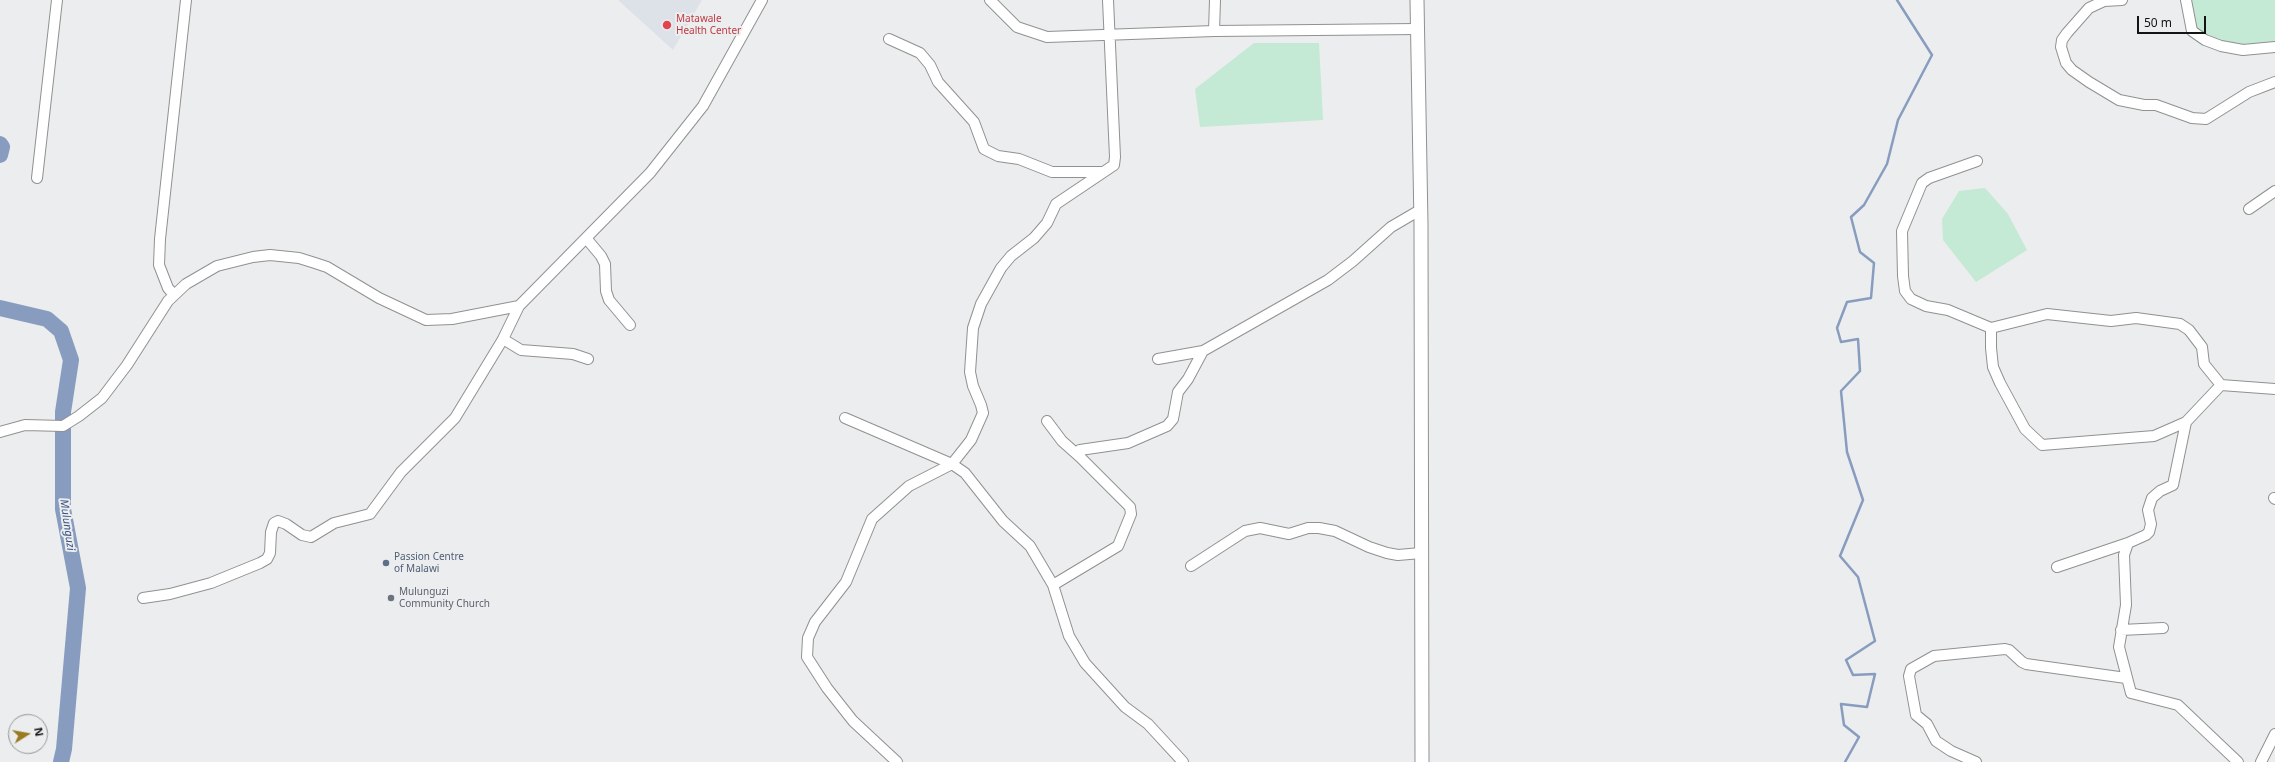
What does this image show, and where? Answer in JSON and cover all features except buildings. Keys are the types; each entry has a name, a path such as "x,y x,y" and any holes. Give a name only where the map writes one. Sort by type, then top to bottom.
{"main road":[{"path":"1417,0 1420,210 1422,762"}],"street":[{"path":"37,178 57,0"},
{"path":"174,295 168,288 159,265 186,0"},
{"path":"143,598 170,594 211,583 260,563 267,559 270,553 274,523 278,521 286,524 302,535 311,537 334,523 370,514 409,463 455,418 503,339 519,306 650,173 703,106 762,0"},
{"path":"990,0 1017,27 1047,37 1214,31 1417,29"},
{"path":"897,762 853,721 827,688 807,657 808,638 815,622 846,582 872,519 909,486 952,464 971,440 983,413 982,405 973,386 970,372 973,328 981,304 1001,268 1011,256 1034,238 1047,223 1056,204 1114,165 1115,157 1108,0"},
{"path":"1214,31 1215,0"},
{"path":"2122,0 2104,1 2089,8 2065,36 2061,47 2066,63 2072,70 2120,100 2144,105 2156,105 2192,118 2206,119 2249,92 2275,82"},
{"path":"2186,0 2192,31 2205,40 2244,50 2275,47"},
{"path":"889,39 920,54 930,65 938,82 974,122 984,148 998,156 1019,159 1052,172 1104,172"},
{"path":"1976,161 1929,178 1922,184 1902,225 1901,260 1905,291 1911,299 1926,306 1948,310 1991,328 2047,314 2111,321 2136,318 2180,324 2189,330 2202,347 2204,364 2221,385 2275,389"},
{"path":"2249,209 2275,190"},
{"path":"1158,359 1203,351 1328,280 1390,227 1420,210"},
{"path":"586,238 601,256 605,264 606,291 609,300 630,325"},
{"path":"0,432 25,425 62,426 79,416 102,398 127,365 168,301 186,284 217,266 270,254 299,258 327,267 379,298 426,320 452,319 519,306"},
{"path":"1991,328 1992,361 2000,383 2025,429 2042,445 2154,436 2186,422 2221,385"},
{"path":"503,339 522,350 573,354 588,359"},
{"path":"1080,457 1079,453 1082,448 1128,443 1168,426 1173,419 1178,392 1188,380 1203,351"},
{"path":"845,418 952,464 965,473 1003,521 1030,546 1053,585 1069,636 1078,654 1125,707 1148,724 1182,762"},
{"path":"1047,421 1062,441 1130,507 1131,514 1118,546 1053,585"},
{"path":"2057,567 2128,543 2146,535 2149,532 2151,524 2149,504 2160,491 2173,485 2186,422"},
{"path":"1191,566 1245,531 1260,528 1289,534 1308,528 1320,528 1330,530 1369,548 1387,553 1398,555 1421,553"},
{"path":"2128,543 2123,562 2126,605 2119,647 2131,693 2178,705 2238,762"},
{"path":"2121,630 2163,628"},
{"path":"1976,762 1951,751 1936,741 1927,724 1916,715 1909,676 1911,669 1934,656 2005,649 2010,650 2026,664 2126,678"},
{"path":"2261,762 2275,734"}],"shaded area":[{"name":"Matawale Health Center","path":"618,0 702,0 673,50"}],"green space":[{"path":"2191,0 2275,0 2275,43 2264,46 2232,44 2207,37 2197,30 2192,16"},
{"path":"1254,43 1319,43 1323,120 1200,127 1195,89"},
{"path":"1985,188 2008,214 2027,250 1976,282 1943,240 1942,219 1959,191"}],"waterway":[{"path":"1845,762 1859,737 1844,725 1841,704 1867,707 1875,674 1853,675 1846,660 1875,641 1858,577 1840,556 1863,500 1847,452 1841,391 1860,371 1858,339 1841,342 1837,328 1847,302 1871,298 1874,263 1860,252 1851,217 1864,205 1887,164 1898,120 1932,55 1897,0"},
{"name":"Mulunguzi","path":"0,144 2,147 0,155"},
{"name":"Mulunguzi","path":"0,308 47,319 61,331 71,360 63,412 63,509 78,588 64,749 61,762"}],"place":[{"name":"Matawale Health Center","path":"667,25"},
{"name":"Passion Centre of Malawi","path":"386,563"},
{"name":"Mulunguzi Community Church","path":"391,598"}]}
